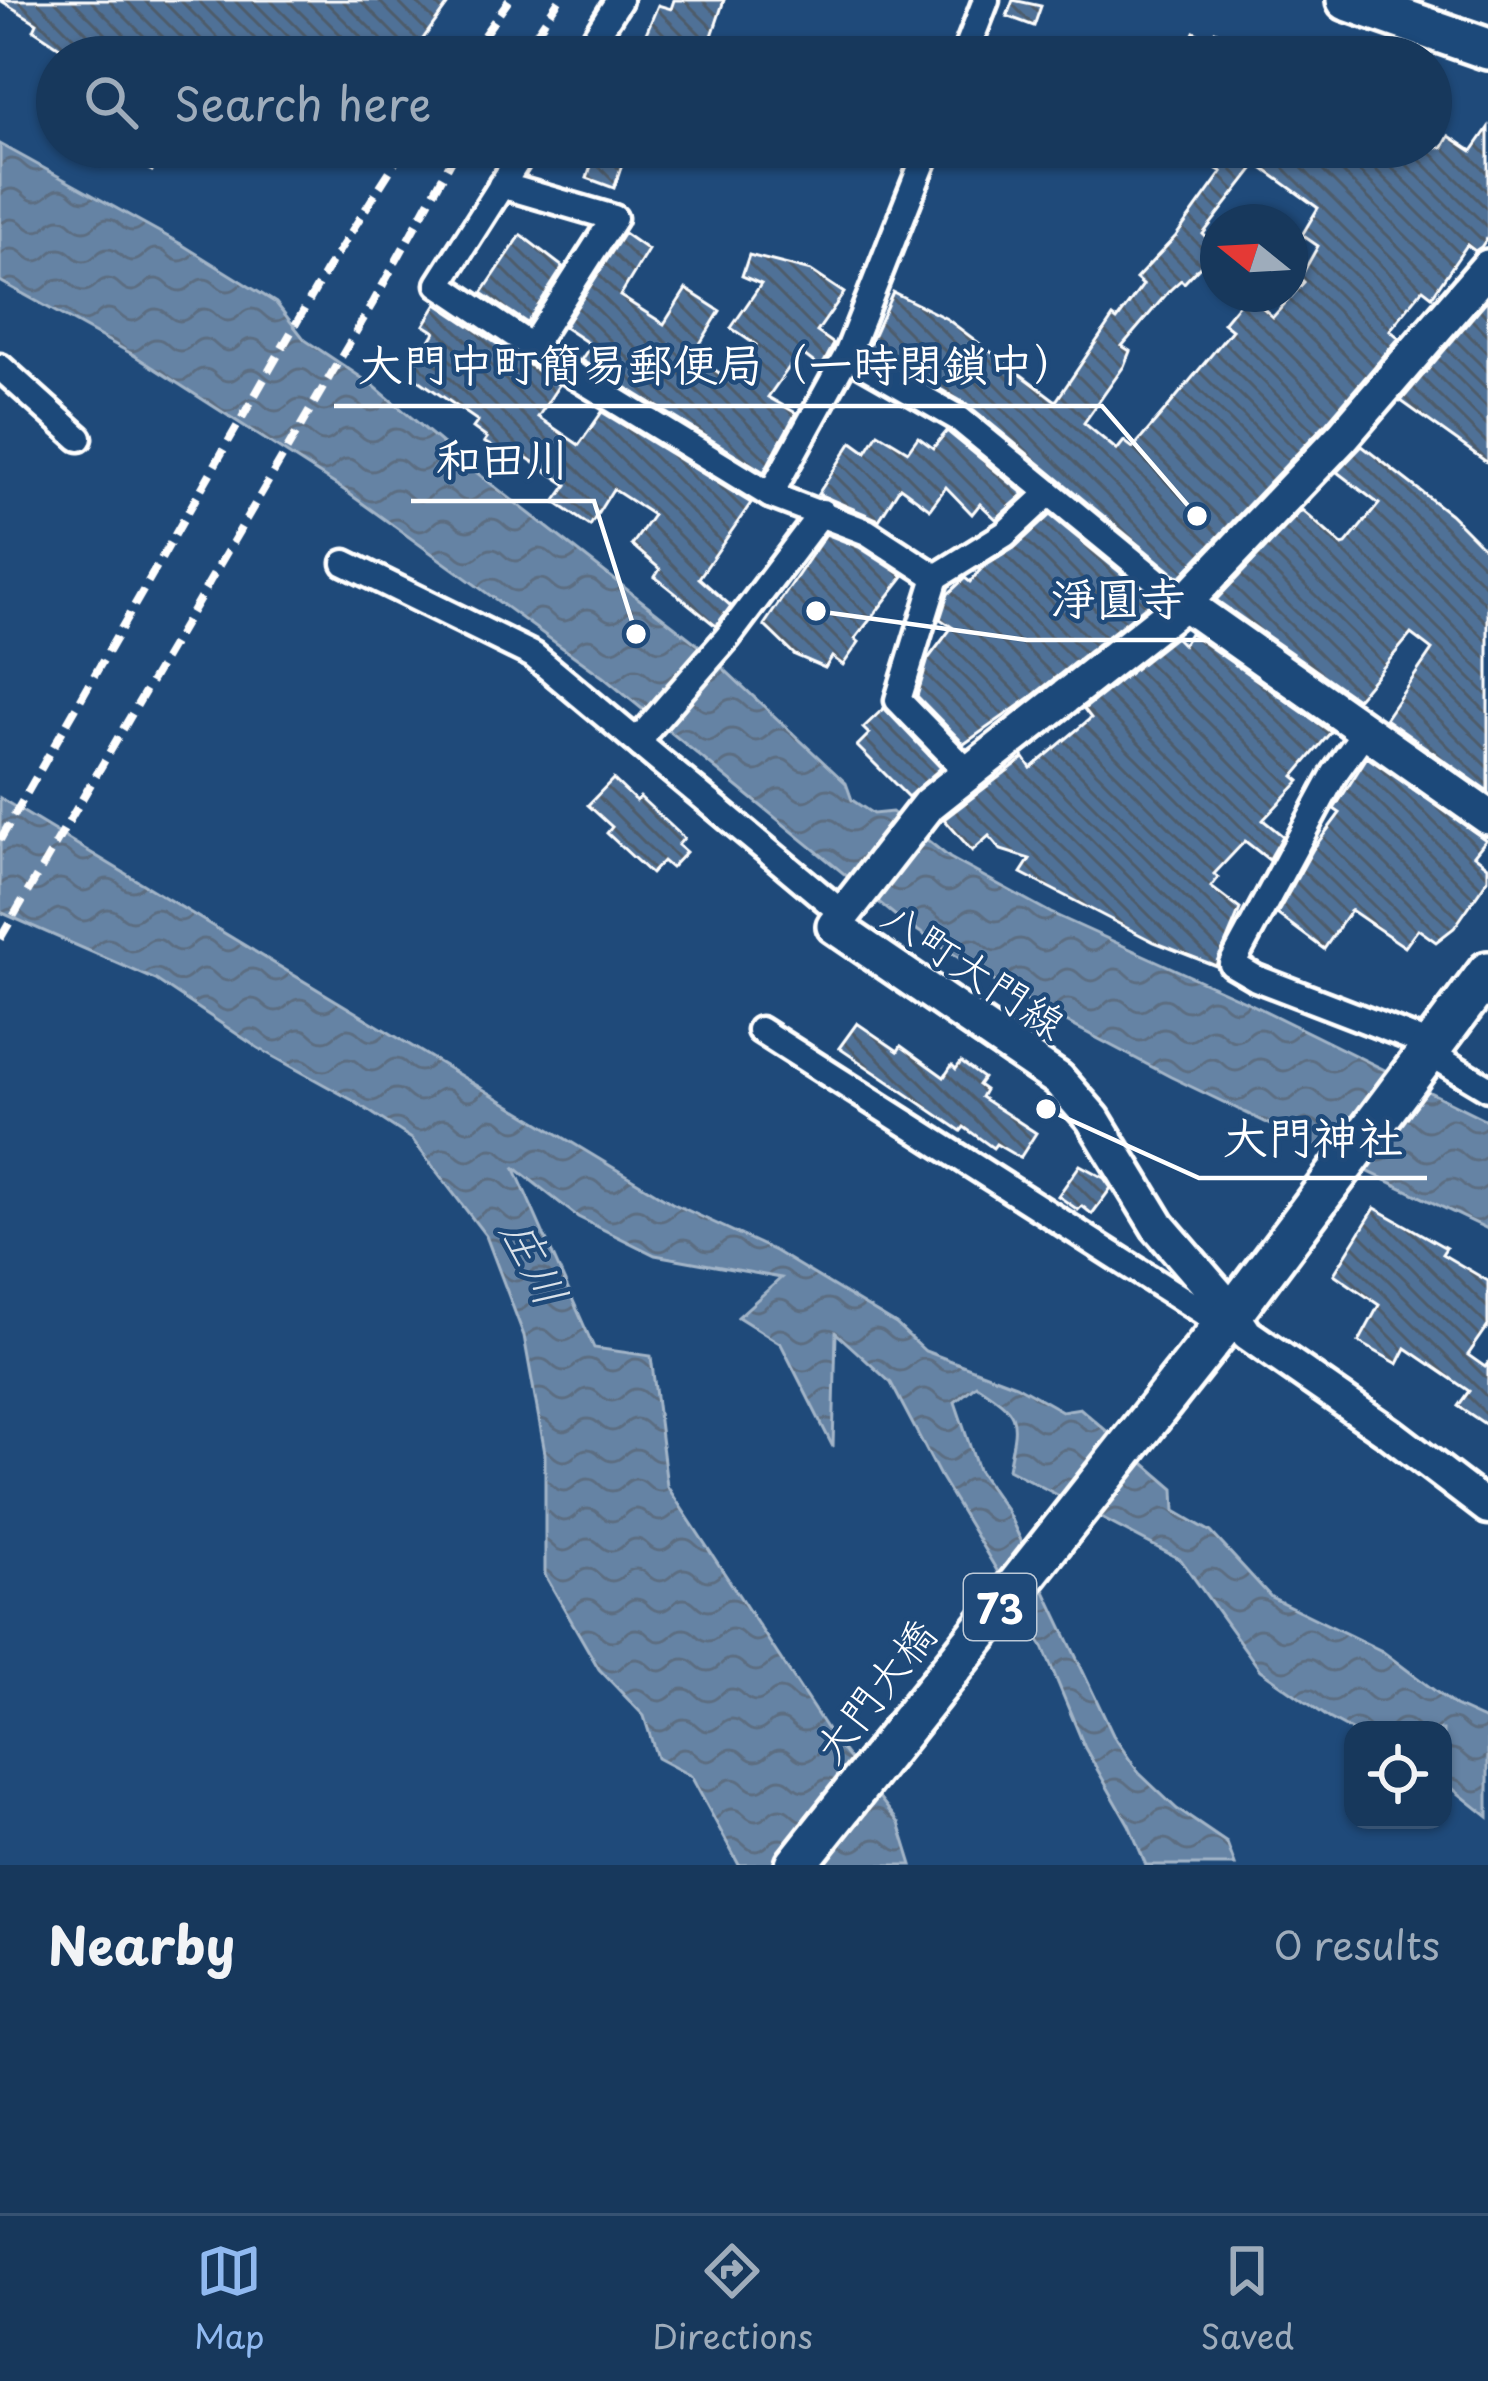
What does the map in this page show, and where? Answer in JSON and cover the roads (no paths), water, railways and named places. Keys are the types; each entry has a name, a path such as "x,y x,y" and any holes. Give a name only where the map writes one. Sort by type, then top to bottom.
{"main road":[{"path":"1363,2 1488,49"},
{"name":"八町大門線","path":"1220,1329 1093,1119 1058,1079 834,926 929,804 1184,603 1485,278"},
{"path":"1184,603 1488,817"},
{"name":"73","path":"1220,1329 1488,972"},
{"name":"大門大橋","path":"796,1865 1220,1329"}],"street":[{"path":"596,36 619,0"},
{"path":"972,36 986,0"},
{"path":"512,168 439,284 770,495 867,532 936,577"},
{"path":"770,495 847,355 921,168"},
{"path":"501,185 614,218 532,346"},
{"path":"847,355 958,418 1184,603"},
{"path":"0,367 79,438"},
{"path":"969,773 898,700 936,577 1005,534 1047,495"},
{"path":"644,738 822,512"},
{"path":"345,562 532,655 644,738 842,913"},
{"path":"1365,730 1335,773 1232,964 1428,1052 1488,1088"},
{"path":"760,1030 1220,1329 1246,1334 1488,1508"}],"water":[{"path":"0,144 181,244 276,303 305,340 374,386 697,644 846,783 852,800 873,814 892,812 950,858 1051,913 1245,1001 1488,1121 1488,1229 1171,1077 1015,995 897,917 603,677 344,490 132,354 0,281"},
{"name":"庄川","path":"0,798 672,1203 775,1251 896,1324 925,1351 1016,1385 1062,1411 1080,1408 1174,1489 1175,1511 1211,1532 1271,1597 1382,1651 1455,1706 1488,1721 1488,1817 1452,1788 1452,1721 1344,1721 1344,1726 1260,1670 1181,1560 1008,1469 1013,1419 1002,1403 976,1385 955,1402 978,1470 1008,1513 1113,1735 1139,1773 1177,1809 1227,1843 1235,1865 1146,1865 1085,1748 1043,1647 940,1476 891,1383 836,1333 833,1447 781,1344 738,1317 781,1278 655,1255 578,1217 514,1167 594,1348 651,1356 667,1486 830,1734 899,1823 912,1865 739,1865 691,1776 657,1758 644,1716 599,1669 545,1575 545,1453 524,1336 486,1236 412,1139 258,1048 156,980 0,912"}],"railway":[{"path":"483,36 509,0"},
{"path":"534,36 559,0"},
{"path":"0,840 325,273 392,168"},
{"path":"0,939 447,168"}],"place":[{"name":"大門中町簡易郵便局（一時閉鎖中）","path":"1197,516"},
{"name":"淨圓寺","path":"816,611"},
{"name":"和田川","path":"636,634"},
{"name":"大門神社","path":"1046,1109"}]}
